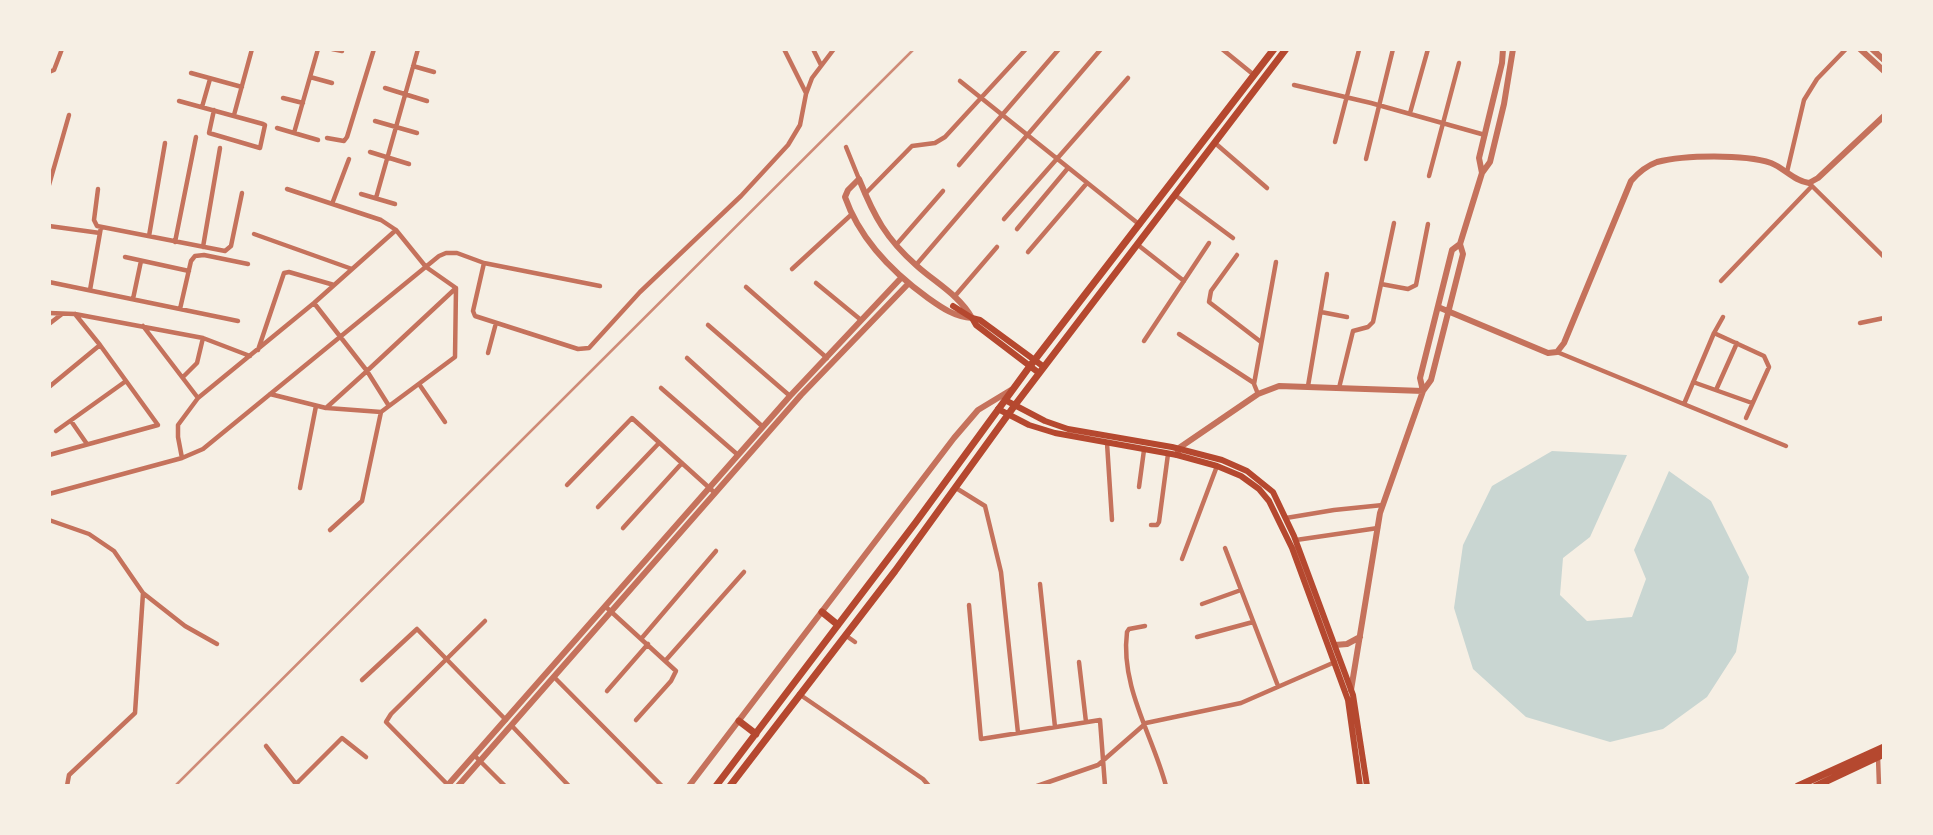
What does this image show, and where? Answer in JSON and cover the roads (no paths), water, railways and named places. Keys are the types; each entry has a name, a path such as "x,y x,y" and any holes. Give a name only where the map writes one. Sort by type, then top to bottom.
{"main road":[{"path":"716,786 1004,400 1274,49"},
{"path":"730,786 956,488 1014,405 1286,49"},
{"path":"953,306 1042,370"},
{"path":"1004,400 1045,421 1068,429 1222,460 1247,471 1273,492 1286,518 1335,645 1337,661"},
{"path":"998,409 1037,428 1144,450 1168,454 1178,452 1249,481 1269,501 1357,709 1367,786"},
{"path":"822,612 838,625"},
{"path":"1348,692 1360,786"},
{"path":"739,721 756,734"},
{"path":"1798,786 1884,747"},
{"path":"1816,786 1881,756"}],"street":[{"path":"49,72 54,70 62,49"},
{"path":"233,116 252,49"},
{"path":"332,49 342,51"},
{"path":"327,138 344,141 347,137 374,49"},
{"path":"376,198 418,49"},
{"path":"784,49 806,94"},
{"path":"813,49 821,65"},
{"path":"484,263 473,314 477,318 578,349 589,348 640,292 741,196 788,145 800,125 812,78 835,49"},
{"path":"865,194 912,146 935,143 945,137 1026,49"},
{"path":"959,165 1059,49"},
{"path":"1222,49 1254,76"},
{"path":"1366,159 1393,49"},
{"path":"1410,113 1428,49"},
{"path":"1482,173 1479,158 1503,49"},
{"path":"1348,692 1383,505 1423,391 1431,380 1463,254 1460,244 1482,173 1492,157 1513,49"},
{"path":"1787,172 1804,100 1817,79 1846,49"},
{"path":"1860,49 1884,71"},
{"path":"1872,49 1884,60"},
{"path":"294,133 316,50"},
{"path":"916,265 1097,50"},
{"path":"1335,142 1359,50"},
{"path":"1429,176 1459,63"},
{"path":"413,66 434,72"},
{"path":"191,73 242,87"},
{"path":"310,77 332,83"},
{"path":"1004,219 1128,78"},
{"path":"202,107 210,79"},
{"path":"960,81 1140,226"},
{"path":"1294,85 1410,113 1485,135"},
{"path":"385,89 427,102"},
{"path":"283,98 303,103"},
{"path":"179,101 214,110 265,125 259,149 209,133 214,110"},
{"path":"49,185 69,115"},
{"path":"1720,281 1810,185 1884,116"},
{"path":"375,121 417,133"},
{"path":"276,128 318,140"},
{"path":"175,242 196,137"},
{"path":"149,236 165,143"},
{"path":"1215,143 1267,188"},
{"path":"846,147 878,223 916,265 966,306 972,318 960,318 908,284 869,243 852,214 846,193 859,179"},
{"path":"203,247 220,148"},
{"path":"370,152 409,164"},
{"path":"1557,352 1564,343 1631,181 1638,173 1655,163 1727,156 1767,162 1810,185 1884,257"},
{"path":"332,204 349,159"},
{"path":"1017,229 1068,168"},
{"path":"1028,252 1087,183"},
{"path":"98,189 95,223 101,230"},
{"path":"287,189 381,219 396,229 426,267 457,288"},
{"path":"896,245 943,191"},
{"path":"49,226 149,236 225,251 230,248 242,192"},
{"path":"361,194 395,204"},
{"path":"1174,195 1233,238"},
{"path":"792,269 852,214"},
{"path":"1339,388 1353,331 1368,327 1373,322 1394,223"},
{"path":"1381,284 1408,289 1414,287 1428,224"},
{"path":"182,458 178,425 198,398 314,303 396,229"},
{"path":"90,290 101,230"},
{"path":"254,234 353,269"},
{"path":"1144,341 1209,243"},
{"path":"1137,244 1184,281"},
{"path":"1423,391 1420,378 1452,250 1460,244"},
{"path":"955,296 997,247"},
{"path":"49,494 182,458 203,449 439,256 451,252 484,263 600,286"},
{"path":"180,309 193,258 199,255 248,264"},
{"path":"1237,255 1210,291 1209,302 1262,342"},
{"path":"125,257 189,271"},
{"path":"133,299 141,261"},
{"path":"1258,394 1254,384 1276,262"},
{"path":"257,351 284,273 289,272 334,285"},
{"path":"1308,386 1327,274"},
{"path":"712,490 738,455 901,278"},
{"path":"49,282 238,321"},
{"path":"816,283 862,321"},
{"path":"458,786 478,759 712,490 908,284"},
{"path":"746,287 827,358"},
{"path":"326,408 457,288"},
{"path":"271,394 326,408 381,412 456,356 457,288"},
{"path":"314,303 367,371 389,406"},
{"path":"1438,306 1548,353 1557,352 1786,446"},
{"path":"1321,312 1347,317"},
{"path":"49,313 75,314 142,325 203,338 251,356"},
{"path":"49,324 63,313"},
{"path":"49,455 158,425 75,314"},
{"path":"1684,404 1723,317"},
{"path":"1860,323 1884,318"},
{"path":"488,353 496,323"},
{"path":"142,325 198,398"},
{"path":"708,325 790,397"},
{"path":"1714,333 1764,356 1769,364 1746,418"},
{"path":"1179,334 1254,384"},
{"path":"183,377 197,363 203,338"},
{"path":"1716,390 1737,343"},
{"path":"49,387 100,345"},
{"path":"687,358 763,427"},
{"path":"56,431 126,381"},
{"path":"1693,382 1752,404"},
{"path":"419,384 445,422"},
{"path":"1178,452 1258,394 1279,386 1423,391"},
{"path":"661,388 738,455"},
{"path":"689,786 978,410 989,401 1013,390"},
{"path":"300,488 316,406"},
{"path":"330,530 362,501 381,412"},
{"path":"567,485 632,418 712,490"},
{"path":"71,421 87,444"},
{"path":"598,508 659,443"},
{"path":"1107,443 1112,520"},
{"path":"1139,487 1144,450"},
{"path":"1151,525 1157,525 1159,522 1168,454"},
{"path":"623,528 682,463"},
{"path":"1182,559 1217,466"},
{"path":"956,488 985,506 1001,572 1018,733"},
{"path":"1286,518 1383,505"},
{"path":"49,520 89,534 114,551 143,593 185,626 217,644"},
{"path":"1296,540 1378,528"},
{"path":"1225,548 1278,686"},
{"path":"641,639 716,551"},
{"path":"666,660 744,572"},
{"path":"1040,584 1055,727"},
{"path":"1202,604 1241,590"},
{"path":"67,786 69,775 135,713 143,593"},
{"path":"969,605 981,739 1100,720 1105,786"},
{"path":"609,609 676,671 671,681 636,720"},
{"path":"509,723 554,677 609,609"},
{"path":"478,759 448,785 386,722 485,621"},
{"path":"1197,637 1253,622"},
{"path":"1145,626 1129,629 1126,636 1129,670 1138,714 1166,786"},
{"path":"362,680 417,629 569,786"},
{"path":"845,635 855,642"},
{"path":"1335,645 1347,644 1360,637"},
{"path":"607,691 648,645"},
{"path":"1037,786 1098,765 1144,725 1241,703 1337,661"},
{"path":"1079,662 1086,722"},
{"path":"554,677 662,786"},
{"path":"799,694 923,779 929,786"},
{"path":"266,746 298,785 342,738 366,757"},
{"path":"1879,786 1881,756"},
{"path":"478,759 505,786"}],"railway":[{"path":"175,786 914,49"}]}
